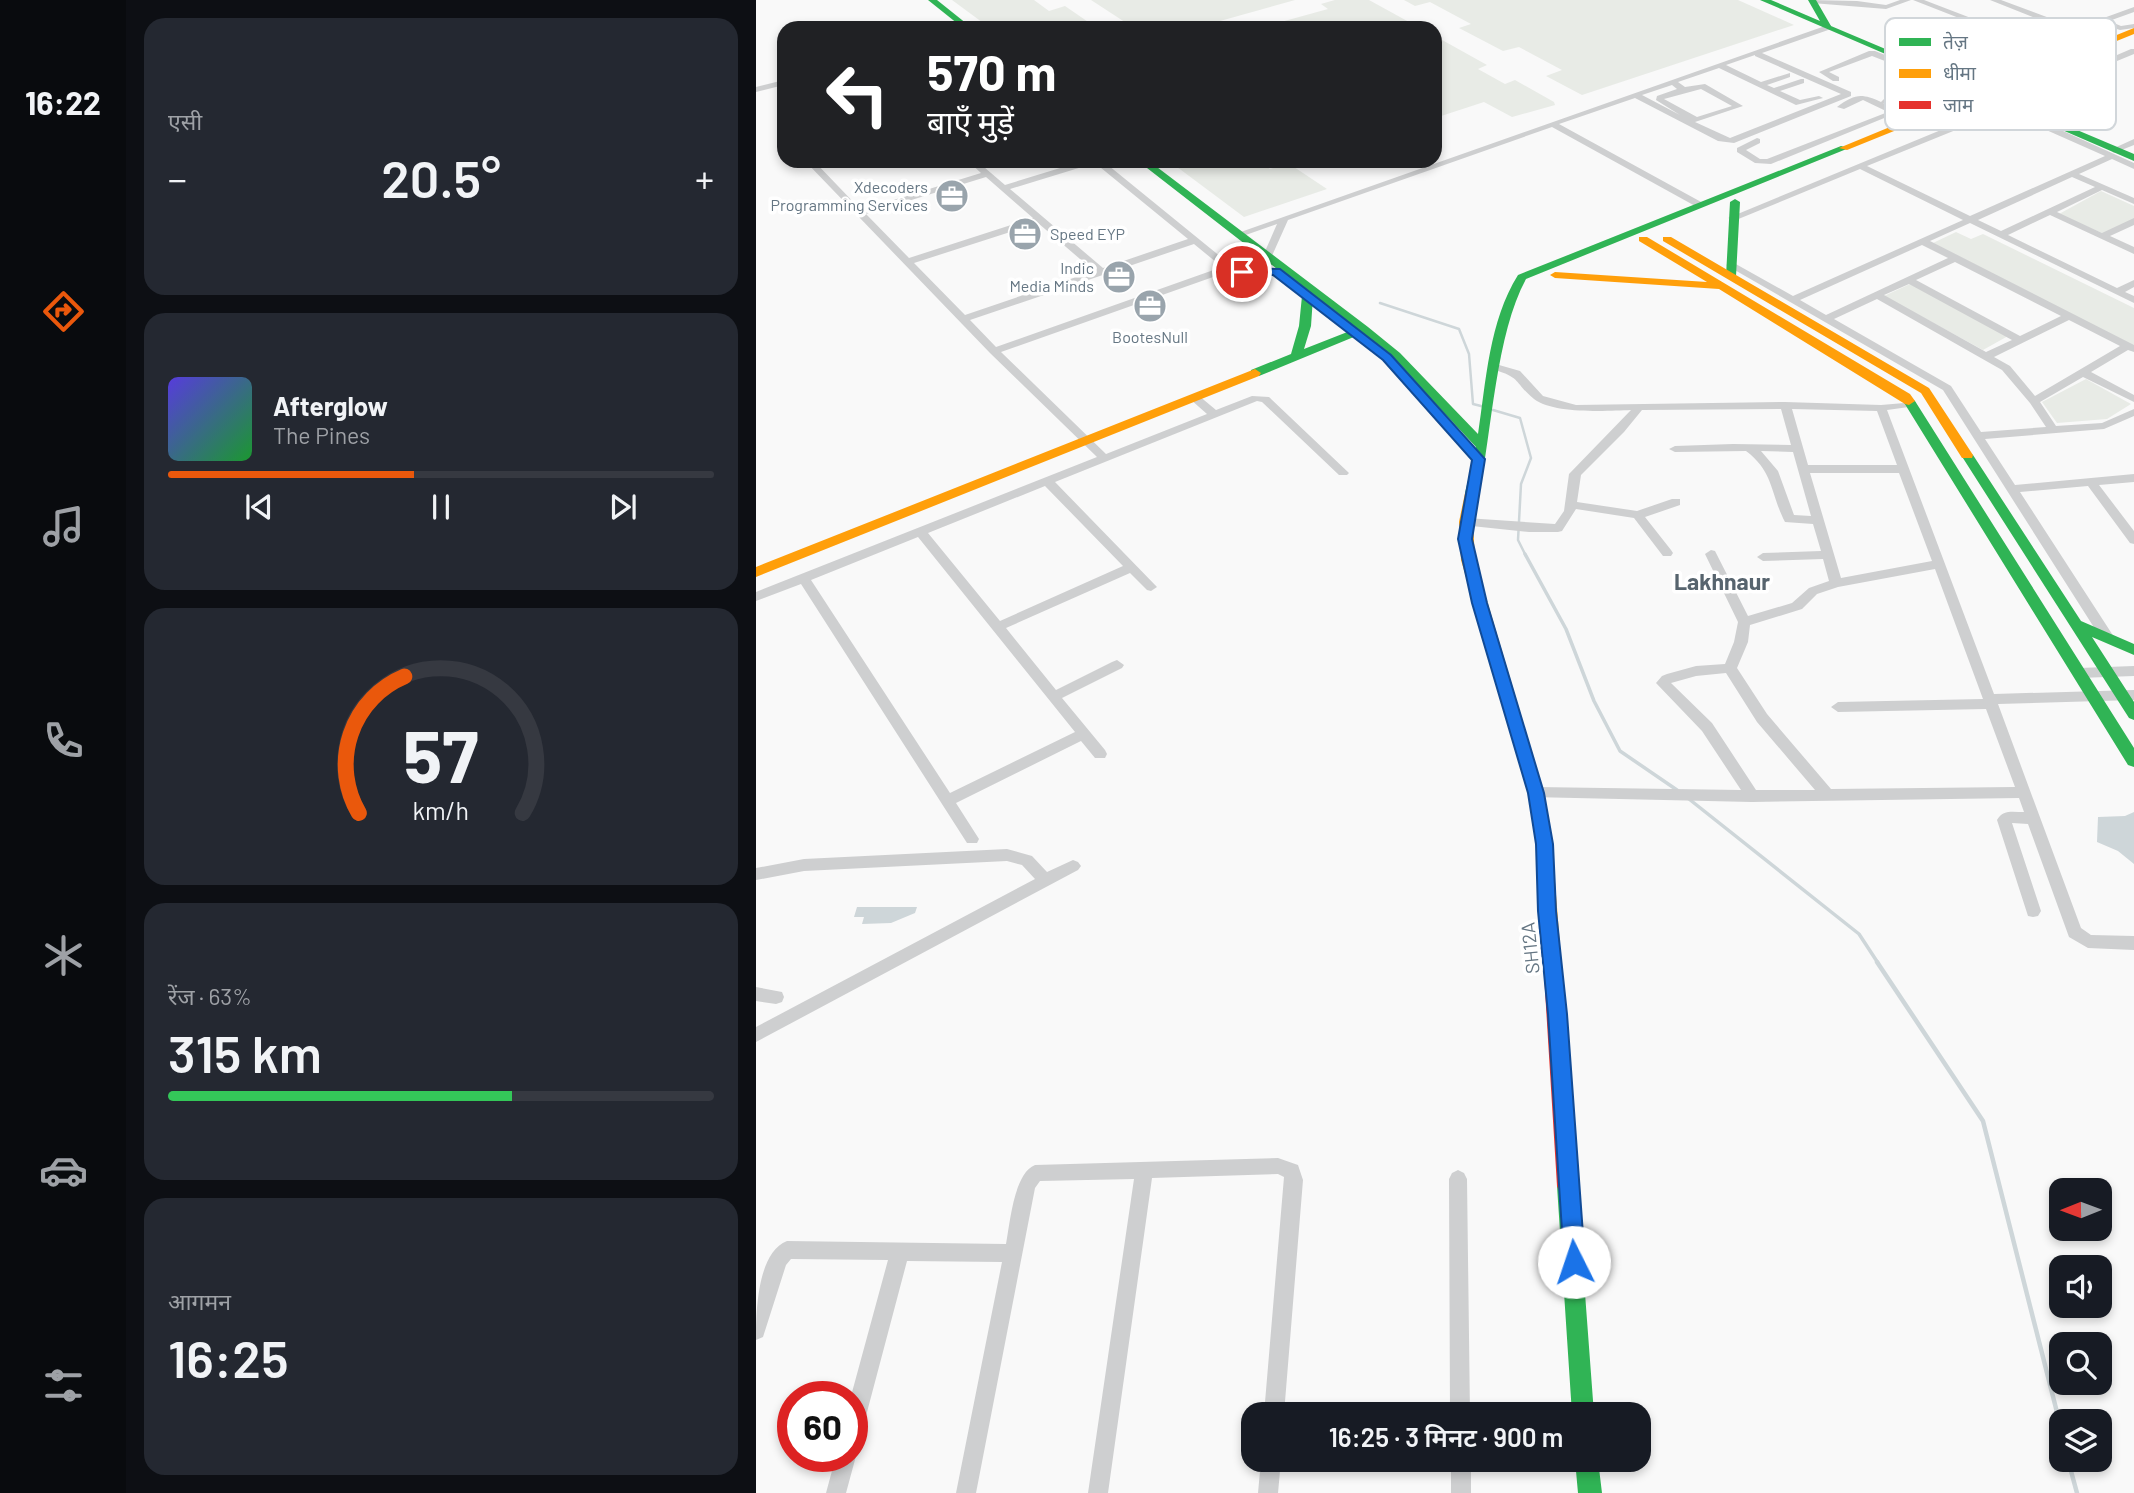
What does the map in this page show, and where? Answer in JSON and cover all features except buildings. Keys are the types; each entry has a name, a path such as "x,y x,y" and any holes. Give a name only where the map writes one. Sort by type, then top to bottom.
{"main road":[{"path":"920,0 947,21"},
{"path":"932,0 959,21"},
{"path":"1764,0 1885,48"},
{"path":"1777,0 1825,23"},
{"path":"1812,1 1825,23"},
{"name":"SH12A","path":"1582,1402 1558,1014 1547,911 1544,844 1536,793 1468,560 1465,539 1466,522 1499,368 1507,312 1516,285 1522,277 1897,130"},
{"path":"1507,312 1532,285 1650,236 1734,210 1905,130"},
{"path":"2071,130 2127,149"},
{"path":"1141,168 1268,256 1423,382 1480,453"},
{"path":"1152,168 1276,272 1360,331"},
{"path":"1727,276 1734,210"},
{"path":"1650,236 1727,276 1925,391 2108,672 2128,695 2134,714"},
{"path":"1555,275 1727,276 1906,397 2134,761"},
{"path":"1296,356 1305,326 1308,296"},
{"path":"756,572 1360,331"},
{"path":"2078,625 2134,650"},
{"path":"1588,1472 1590,1493"}],"street":[{"path":"1812,1 1886,7 1907,0"},
{"path":"1917,0 1964,18"},
{"path":"1995,0 2041,18"},
{"path":"2121,0 2134,7"},
{"path":"2112,18 2134,7"},
{"path":"1442,163 1758,54 1825,23"},
{"path":"2116,57 2134,51"},
{"path":"1636,95 1721,139 1731,141 1848,94 1758,54"},
{"path":"1885,57 1877,54 1823,72 1885,101"},
{"path":"1721,66 1732,72 1799,103 1826,95 1759,62 1732,72"},
{"path":"1760,85 1787,75"},
{"path":"1773,91 1801,81"},
{"path":"1673,82 1683,90"},
{"path":"756,90 777,84"},
{"path":"1838,88 1848,85"},
{"path":"1702,86 1739,106 1696,120 1660,100 1683,90 1702,86"},
{"path":"1885,106 1863,97 1758,139 1740,150 1758,161 1768,162 1885,117"},
{"path":"1828,103 1840,107"},
{"path":"1552,124 1700,205"},
{"path":"1734,210 1860,166 1948,130"},
{"path":"1749,134 1758,139"},
{"path":"1792,300 2127,149 2134,166"},
{"path":"1860,166 2134,300"},
{"path":"816,168 994,351 1104,458"},
{"path":"981,168 1101,272"},
{"path":"1004,187 1068,168"},
{"path":"1107,168 1229,268 1253,273 1276,272"},
{"path":"1236,236 1428,168"},
{"path":"860,213 988,174"},
{"path":"2072,174 2134,201"},
{"path":"2001,235 2102,187"},
{"path":"2050,212 2134,251"},
{"path":"907,262 1040,219"},
{"path":"1268,256 1284,219"},
{"path":"2103,236 2134,221"},
{"path":"963,319 1196,240"},
{"path":"1922,241 2131,347"},
{"path":"1826,319 1955,258"},
{"path":"994,351 1229,268"},
{"path":"1727,276 1792,300 1941,384 1978,436 2107,637"},
{"path":"1909,280 2020,340"},
{"path":"2118,292 2134,283"},
{"path":"1877,295 2012,372 2053,430"},
{"path":"1987,356 2068,316"},
{"path":"2034,401 2131,347"},
{"path":"1499,368 1516,373 1539,398 1576,408 1785,405 1881,408 1912,404"},
{"path":"2082,372 2134,400"},
{"path":"1194,397 1214,414"},
{"path":"756,597 1252,399 1263,398 1343,473"},
{"path":"1785,405 1836,583"},
{"path":"1466,522 1558,528 1572,505 1575,474 1620,430 1640,406"},
{"path":"1881,408 2075,932 2088,941 2134,943"},
{"path":"1978,436 2111,425 2134,412"},
{"path":"1748,447 1759,454 1777,476 1789,519 1819,520"},
{"path":"1675,449 1799,449"},
{"path":"1805,469 1904,469"},
{"path":"2012,489 2134,478"},
{"path":"1047,481 1152,587"},
{"path":"2092,483 2134,540"},
{"path":"1572,505 1639,515 1676,502"},
{"path":"1639,515 1667,553"},
{"path":"920,531 1100,754"},
{"path":"2029,549 2050,550"},
{"path":"1710,554 1744,622 1741,642 1730,668"},
{"path":"1763,557 1828,555"},
{"path":"1744,622 1797,606 1813,592 1836,583 1938,564"},
{"path":"997,627 1132,567"},
{"path":"804,578 972,839"},
{"path":"1053,697 1117,665"},
{"path":"1730,668 1696,671 1663,682 1707,727 1752,796"},
{"path":"1730,668 1759,714 1828,794"},
{"path":"2079,674 2134,671"},
{"path":"1838,707 2128,695"},
{"path":"947,801 1083,734"},
{"path":"1536,793 1752,796 2024,792"},
{"path":"2033,818 2007,817 2004,820 2033,911"},
{"path":"756,874 804,865 1007,855 1027,860 1044,879"},
{"path":"756,1035 1044,879 1073,866"},
{"path":"756,994 776,997"},
{"path":"966,1493 1027,1185 1035,1173 1278,1166 1292,1171 1294,1180 1276,1402"},
{"path":"1098,1493 1144,1170"},
{"path":"1458,1179 1460,1402"},
{"path":"756,1330 778,1260 787,1250 1015,1253"},
{"path":"865,1381 900,1252"},
{"path":"836,1493 842,1472"},
{"path":"1268,1493 1270,1472"},
{"path":"1461,1472 1461,1493"}],"shaded area":[{"path":"952,0 1034,0 1049,11 1065,6 1087,21 980,21"},
{"path":"1091,0 1295,0 1220,21 1123,21"},
{"path":"1335,0 1369,0 1407,21 1284,21 1328,9 1321,4"},
{"path":"1404,0 1738,0 1794,25 1582,95 1546,76 1562,70 1519,47 1503,51 1459,28 1471,24 1430,2 1415,6"},
{"path":"1442,40 1487,65 1478,69 1505,84 1515,80 1555,105 1512,117 1484,102 1442,116"},
{"path":"1178,168 1296,168 1327,189 1244,217"},
{"path":"2101,191 2134,206 2134,219 2104,234 2059,214"},
{"path":"1956,232 1971,239 1983,234 2134,308 2134,346 1933,243"},
{"path":"1910,284 2008,336 1983,350 1884,296"},
{"path":"2086,379 2131,404 2107,419 2057,423 2042,402"},
{"path":"2134,812 2134,864 2118,851 2097,842 2098,817 2125,816"},
{"path":"857,907 917,907 915,913 891,923 862,924 864,917 854,917"}],"waterway":[{"path":"1380,303 1459,329 1469,354 1473,404 1485,407"},
{"path":"1493,410 1520,418 1531,458 1521,484 1518,540 1525,554"},
{"path":"1525,554 1566,629 1594,701 1620,751 1677,790"},
{"path":"1689,799 1859,934 1878,963"},
{"path":"1877,962 1983,1121 2056,1409"},
{"path":"2071,1472 2077,1493"}],"traffic: fast":[{"path":"932,0 959,21"},
{"path":"1764,0 1885,52"},
{"path":"1812,0 1828,27"},
{"path":"2068,130 2134,158"},
{"path":"1482,446 1507,310 1522,277 1844,148"},
{"path":"1152,168 1396,355 1482,446 1472,493"},
{"path":"1731,276 1735,202"},
{"path":"1296,356 1305,326 1308,296"},
{"path":"1255,373 1364,329"},
{"path":"1909,401 2134,761"},
{"path":"1967,455 2134,714"},
{"path":"2078,625 2134,650"},
{"path":"1567,1186 1582,1402"},
{"path":"1588,1472 1590,1493"}],"traffic: slow":[{"path":"2116,38 2134,31"},
{"path":"1844,148 1889,130"},
{"path":"1643,239 1909,401"},
{"path":"1667,239 1925,391 1967,455"},
{"path":"1555,275 1718,286"},
{"path":"756,572 1255,373"},
{"path":"1472,493 1466,522 1468,560 1536,793 1544,844 1552,958"}],"traffic: jam":[{"path":"1552,958 1567,1186"}],"place":[{"name":"Xdecoders Programming Services","path":"952,196"},
{"name":"Speed EYP","path":"1025,234"},
{"name":"Indic Media Minds","path":"1119,277"},
{"name":"BootesNull","path":"1150,306"}],"district":[{"name":"Lakhnaur","path":"1722,582"}],"route":[{"path":"1242,272 1276,272 1387,357 1479,459 1465,539 1480,603 1536,793 1544,844 1574,1262"}]}
